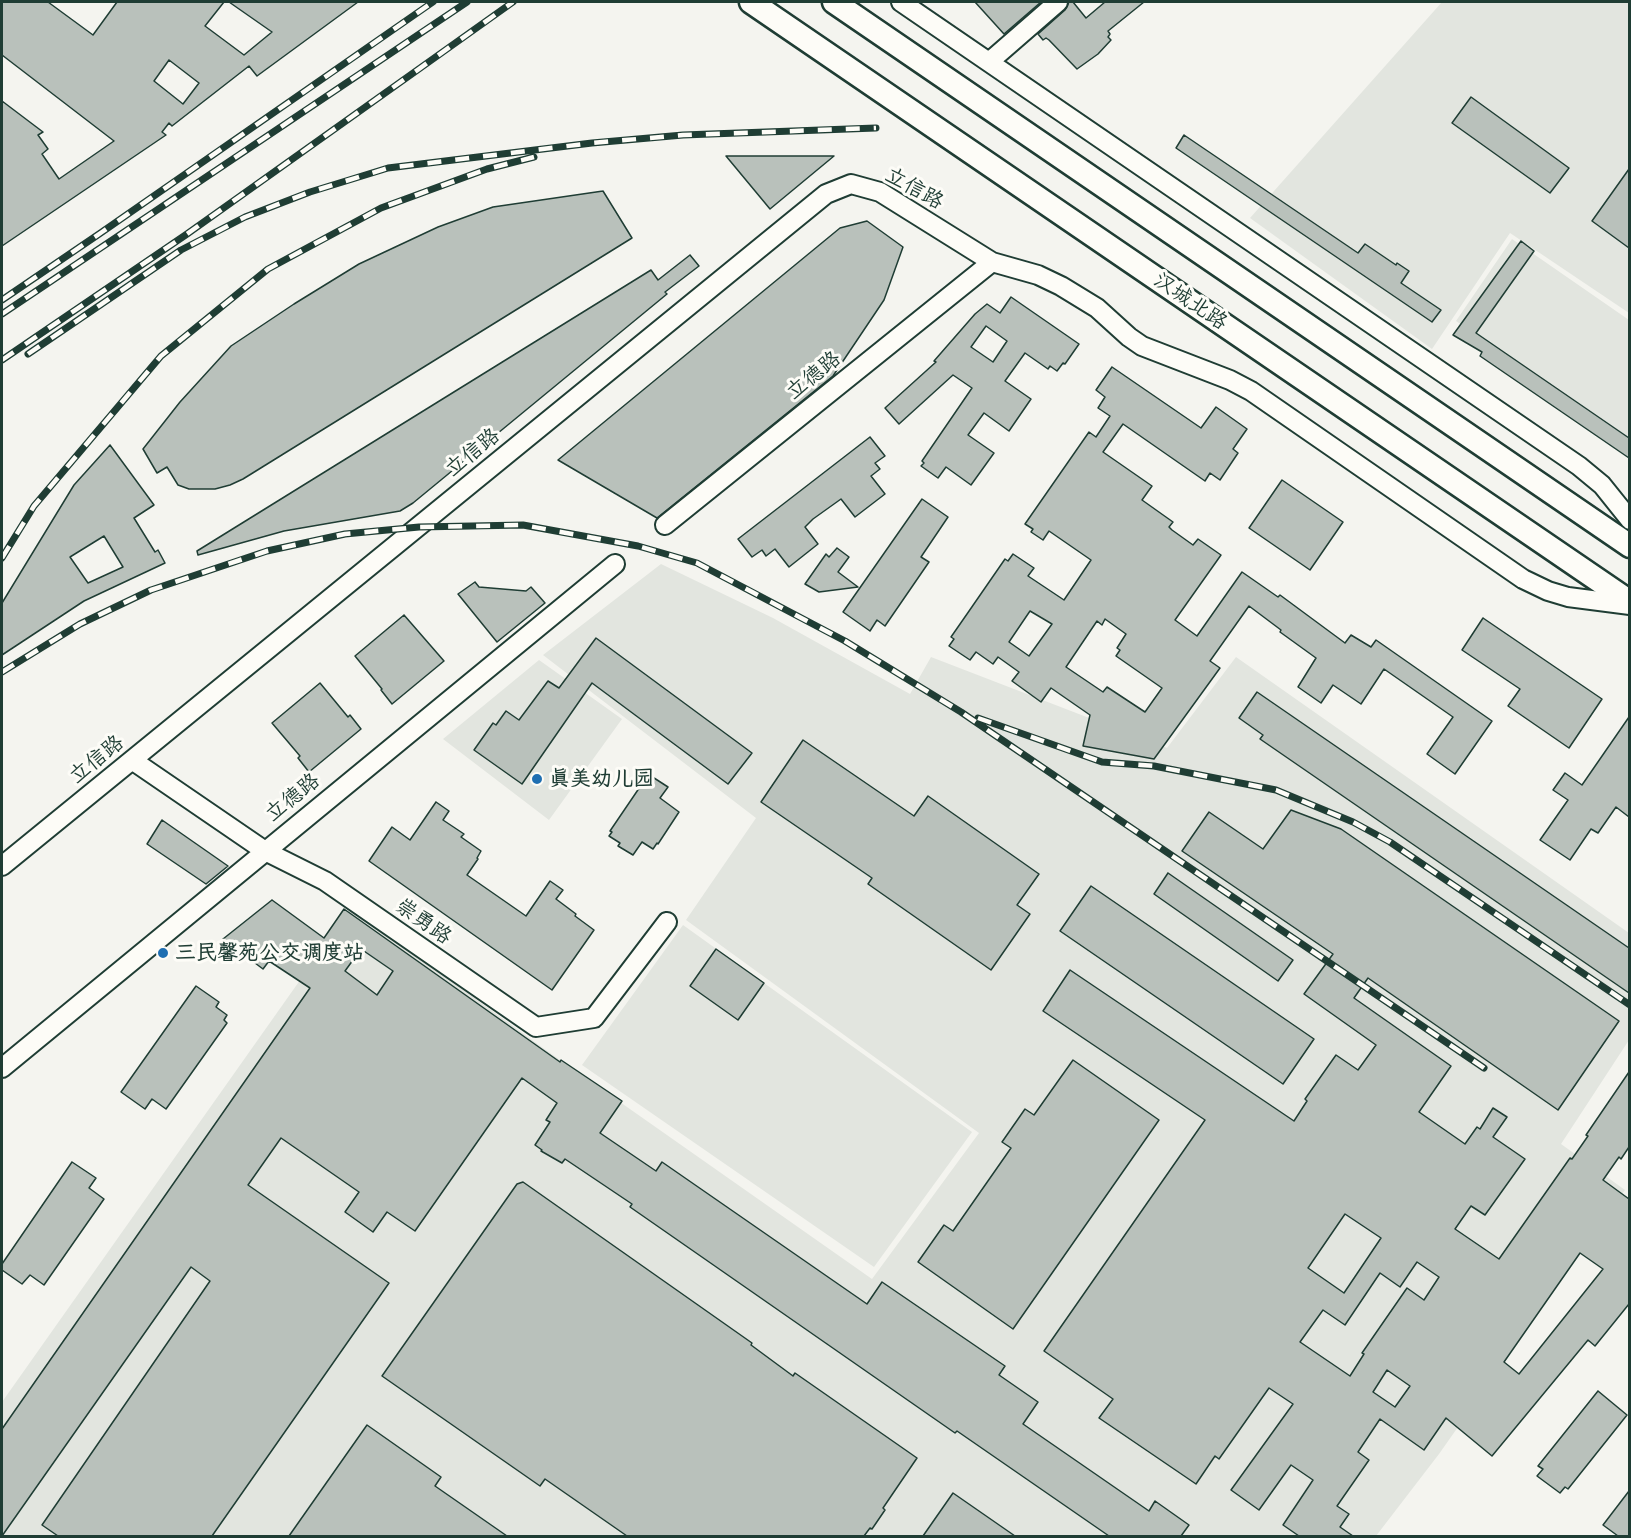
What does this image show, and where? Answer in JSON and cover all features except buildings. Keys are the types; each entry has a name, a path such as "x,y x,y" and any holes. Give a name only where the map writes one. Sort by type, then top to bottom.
{"main road":[{"name":"汉城北路","path":"751,2 1629,603"},
{"path":"834,2 1629,546"}],"street":[{"path":"901,2 1580,466 1602,485 1629,520"},
{"path":"989,62 1058,2"},
{"name":"立信路","path":"2,866 826,194 851,184 880,192 992,262 1038,274 1061,286 1097,308 1129,338 1142,346 1230,380 1251,391 1524,579 1548,591 1568,597 1629,603"},
{"name":"立德路","path":"664,525 992,262"},
{"name":"立德路","path":"2,1068 615,564"},
{"name":"崇勇路","path":"132,760 265,850 325,881 536,1027 594,1018 667,922"}],"shaded area":[{"path":"1442,2 1629,2 1629,313 1510,233 1432,349 1250,218"},
{"path":"1512,239 1629,320 1629,439 1456,321"},
{"path":"661,564 773,618 910,694 931,657 1167,748 1236,657 1629,933 1629,1040 1561,1144 1625,1190 1439,1454 1376,1536 2,1536 2,1402 351,908 543,1048 872,1279 979,1133 686,920 756,818 543,655"},
{"name":"真美幼儿园","path":"539,660 622,719 549,820 443,739"},
{"path":"683,925 972,1132 874,1267 582,1065"}],"railway":[{"path":"2,300 433,2"},
{"path":"2,314 467,2"},
{"path":"2,360 187,234 513,2"},
{"path":"28,354 181,250 245,217 310,192 388,168 592,143 683,135 876,128"},
{"path":"2,558 34,506 161,356 268,269 381,208 487,169 534,157"},
{"path":"2,672 80,624 151,590 267,551 345,534 419,527 523,525 638,546 697,563 845,641 961,712 1484,1068"},
{"path":"978,718 1102,762 1154,766 1276,790 1353,822 1390,842 1630,1005"}],"place":[{"name":"真美幼儿园","path":"537,779"},
{"name":"三民馨苑公交调度站","path":"163,953"}]}
